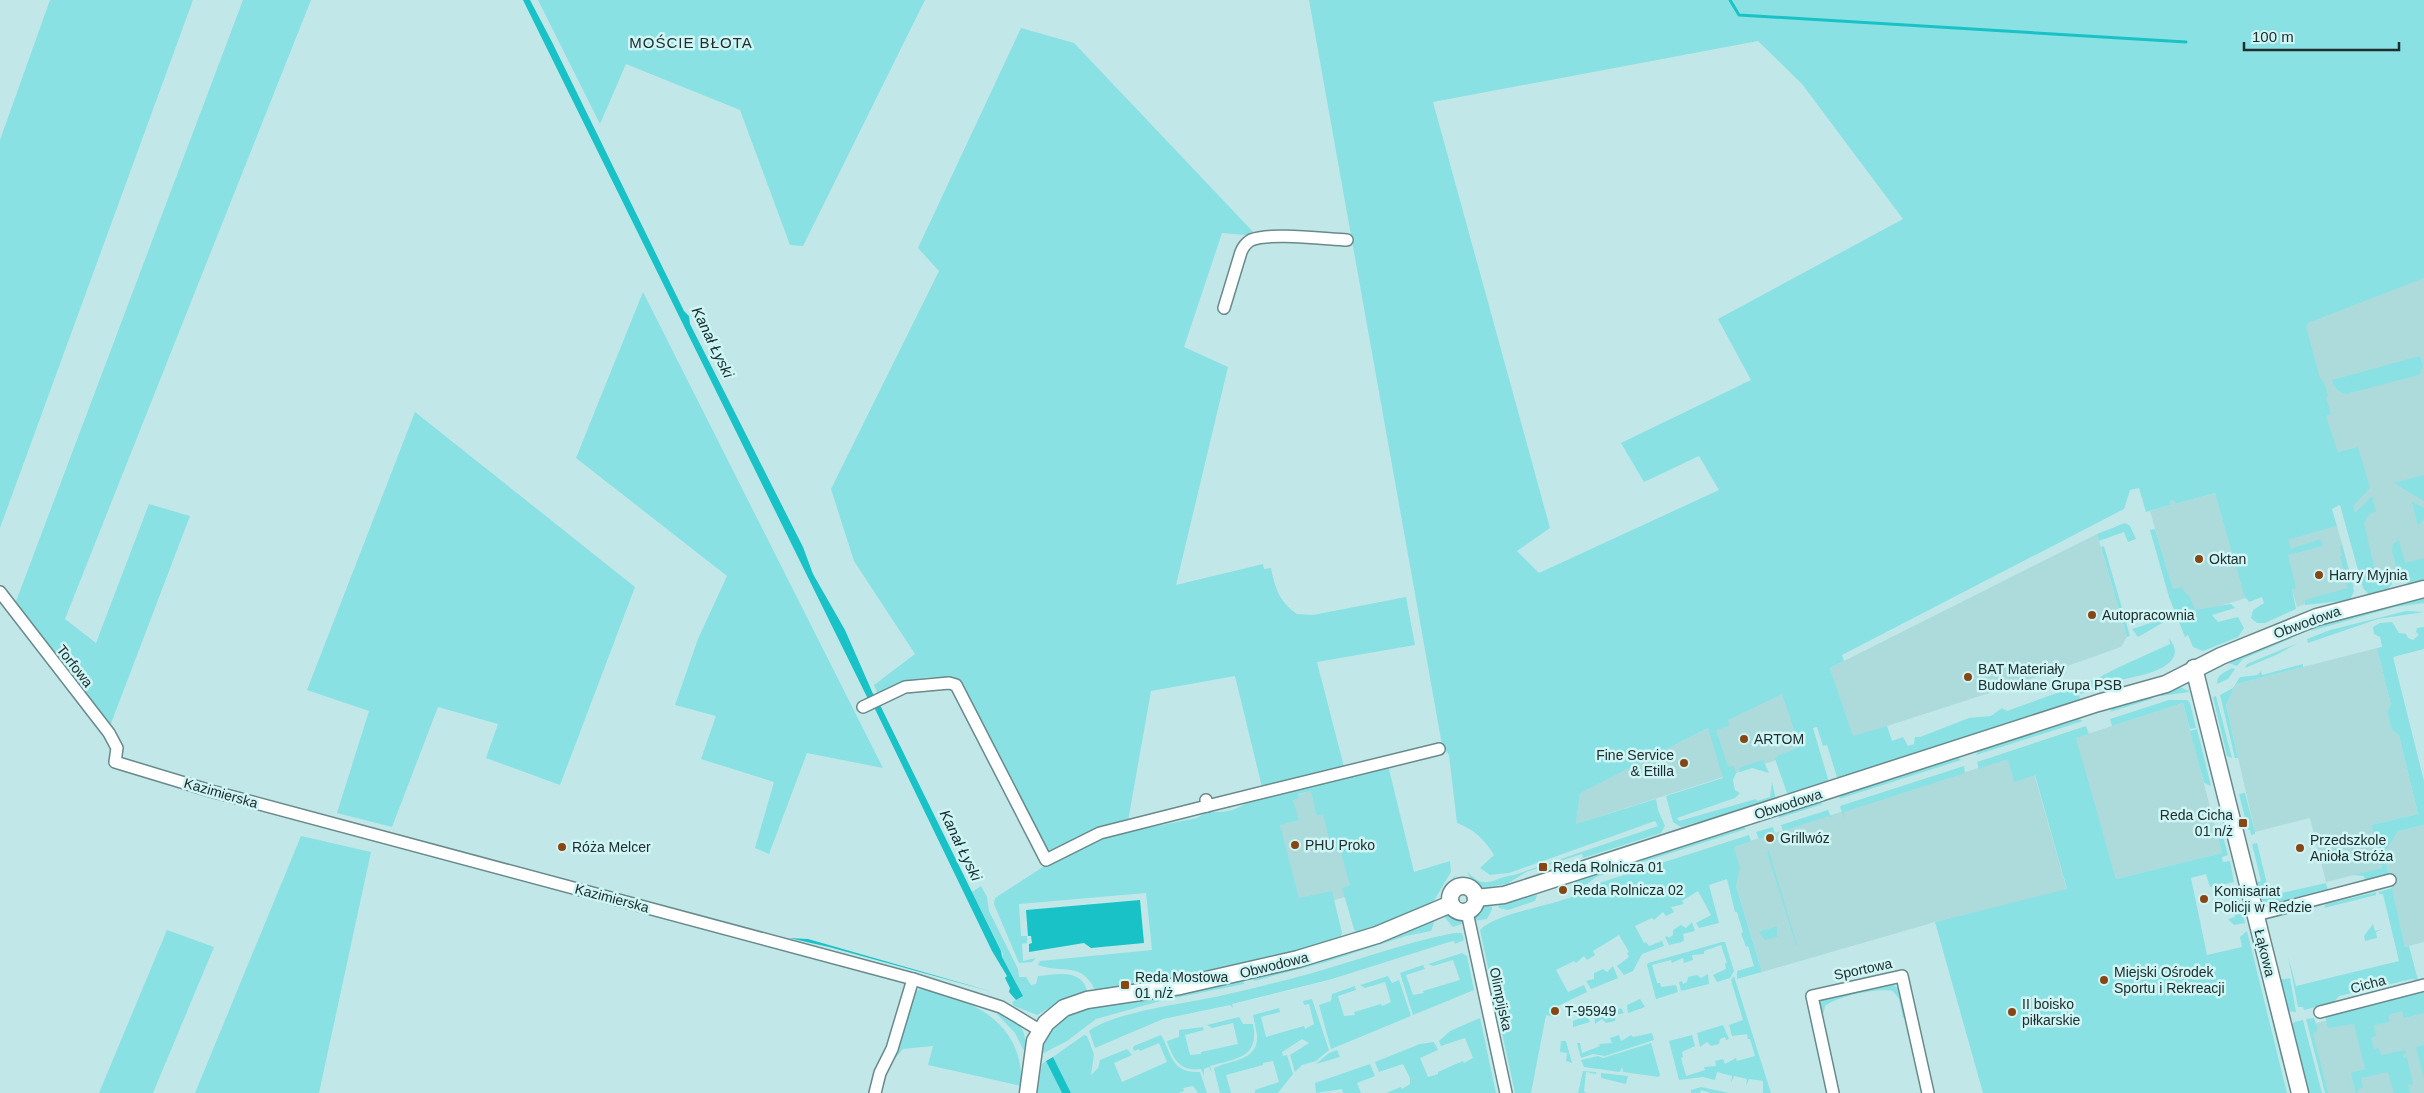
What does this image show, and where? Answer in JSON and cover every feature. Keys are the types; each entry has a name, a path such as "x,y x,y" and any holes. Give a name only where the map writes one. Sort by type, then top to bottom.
{"main road":[{"name":"Obwodowa","path":"1471,905 2098,703 2166,684 2194,668 2317,616 2424,589"},
{"name":"Łąkowa","path":"2194,668 2300,1093"},
{"path":"1461,887 1469,888 1471,905 1458,911 1451,904 1452,893 1461,887"},
{"name":"Obwodowa","path":"1041,1031 1055,1014 1074,1004 1209,980 1298,959 1377,935 1451,904"},
{"path":"1028,1093 1035,1042 1041,1031"}],"street":[{"path":"1224,308 1240,252 1251,240 1284,238 1347,240"},
{"name":"Torfowa","path":"0,592 109,733 117,748 115,762"},
{"path":"863,707 905,688 949,683 956,686 1046,860 1100,833 1206,803 1439,749"},
{"name":"Kazimierska","path":"115,762 221,793 912,979 1002,1007 1041,1031"},
{"path":"2256,915 2390,880"},
{"name":"Olimpijska","path":"1471,905 1506,1093"},
{"name":"Sportowa","path":"1833,1093 1812,996 1902,976 1928,1093"},
{"path":"875,1093 880,1073 892,1049 912,979"},
{"name":"Cicha","path":"2320,1012 2424,985"}],"shaded area":[{"path":"50,0 193,0 0,528 0,140"},
{"path":"243,0 311,0 65,619 96,643 149,504 190,516 110,726 15,604"},
{"path":"523,0 530,0 552,42 684,311 689,316 690,324 803,547 813,574 845,630 874,696 868,699"},
{"path":"538,0 925,0 803,246 790,245 740,110 626,64 600,124"},
{"path":"1309,0 2424,0 2424,278 2308,323 2306,327 2320,378 2324,382 2328,396 2326,397 2331,414 2326,416 2338,452 2358,447 2370,488 2353,506 2355,513 2372,496 2376,512 2369,514 2364,523 2377,580 2391,576 2392,584 2387,590 2370,596 2363,588 2340,505 2332,509 2337,526 2288,540 2291,549 2320,539 2323,546 2288,555 2296,588 2292,589 2296,609 2265,623 2257,623 2251,618 2253,610 2264,603 2262,597 2249,602 2244,595 2215,493 2175,504 2174,500 2170,500 2171,505 2146,512 2139,488 2130,490 2124,509 1842,655 1844,661 1830,668 1853,736 1887,726 1892,741 1903,737 1908,746 1914,744 1915,737 1920,737 1969,718 1991,716 2002,708 2007,711 2098,678 2170,644 2169,638 2175,649 2173,658 2167,665 2143,675 2106,683 2081,694 2078,692 2080,698 2067,708 1840,779 1837,777 1827,745 1823,746 1817,727 1813,728 1828,779 1826,783 1788,796 1775,759 1777,756 1800,747 1782,694 1728,720 1729,726 1716,730 1728,767 1734,766 1736,773 1733,780 1735,790 1740,793 1735,798 1677,818 1679,821 1756,799 1757,801 1770,797 1772,782 1776,800 1753,809 1681,827 1673,822 1666,796 1723,778 1708,728 1580,793 1576,824 1656,799 1658,810 1665,826 1661,833 1583,858 1582,854 1526,872 1507,884 1482,888 1471,880 1467,871 1473,878 1479,881 1490,882 1658,826 1655,821 1509,873 1490,875 1480,868 1494,855 1487,844 1478,836 1457,823 1449,755 1442,745","holes":["1758,41 1802,84 1903,219 1718,319 1751,380 1621,443 1644,482 1699,456 1719,490 1539,573 1517,551 1550,528 1433,102"]},
{"path":"1021,28 1074,43 1257,236 1222,233 1184,347 1228,367 1176,585 1263,564 1264,569 1271,568 1274,582 1282,600 1297,614 1313,615 1406,597 1415,645 1317,662 1344,767 1262,787 1235,676 1151,691 1128,821 1061,850 1050,850 1041,844 964,685 942,678 921,678 899,685 878,695 874,685 915,654 854,561 831,489 939,271 918,248"},
{"path":"2424,270 2424,566 2365,583 2292,323"},
{"path":"643,292 883,768 807,753 769,854 755,848 774,782 701,759 716,716 675,705 698,639 727,576 576,458"},
{"path":"2420,356 2423,366 2419,375 2346,394 2337,389 2332,380"},
{"path":"415,412 635,587 560,785 486,758 498,724 438,707 392,827 337,813 369,711 307,690"},
{"path":"2424,475 2424,501 2394,483"},
{"name":"Oktan","path":"2215,493 2246,598 2181,618 2150,511 2171,505 2170,500 2174,499 2175,504"},
{"path":"2412,502 2424,508 2424,519 2418,526"},
{"path":"2125,523 2130,526 2136,539 2128,542 2124,532 2099,541 2097,534"},
{"path":"2337,526 2354,587 2297,607 2279,542"},
{"path":"2155,529 2173,589 2181,587 2190,598 2195,610 2231,604 2235,608 2212,615 2218,622 2238,617 2244,628 2238,637 2203,651 2193,647 2188,635 2185,637 2169,597 2150,530"},
{"path":"2097,534 2127,637 2121,647 2008,687 1853,737 1830,668"},
{"path":"2399,540 2405,563 2424,558 2424,580 2409,584 2400,579 2392,551 2393,544"},
{"path":"2342,545 2354,591 2350,600 2305,605 2305,600 2348,588 2340,557 2342,556 2340,546"},
{"path":"2104,546 2130,636 2127,637 2101,547"},
{"path":"2424,599 2424,603 2395,607 2311,631 2318,626 2346,616 2383,606"},
{"path":"2406,611 2424,612 2378,619 2308,643 2307,639 2330,630"},
{"path":"2163,619 2164,622 2138,637 2132,629"},
{"path":"2392,622 2399,633 2406,634 2408,638 2413,640 2419,635 2416,632 2417,628 2424,627 2424,649 2393,657 2424,781 2424,825 2398,831 2384,854 2389,876 2365,881 2364,876 2353,875 2382,868 2371,825 2418,814 2399,735 2392,730 2387,711 2391,705 2377,648 2382,647 2380,637 2374,634 2373,627 2380,623"},
{"path":"2288,637 2292,638 2243,659 2237,666 2229,663"},
{"path":"2298,643 2278,654 2245,668 2247,664"},
{"path":"2377,648 2391,705 2387,711 2392,730 2399,735 2418,814 2371,825 2382,868 2326,882 2310,818 2255,832 2226,705 2236,684"},
{"path":"2303,664 2303,667 2236,684 2226,705 2238,758 2235,758 2220,695 2233,688 2240,677 2258,675 2261,671 2262,675"},
{"path":"2232,668 2235,669 2228,679 2217,684 2219,676"},
{"path":"2177,686 2189,692 2161,696 2159,690"},
{"path":"1787,689 1808,750 1576,824 1580,792"},
{"path":"2150,693 2152,699 2110,712 2115,705"},
{"path":"2216,696 2232,758 2227,756 2213,697"},
{"path":"2169,700 2187,700 2190,703 2196,728 2190,729 2183,703 2112,726 2110,719"},
{"path":"2183,703 2222,853 2116,879 2075,738"},
{"path":"880,705 1001,951 1002,957 1023,996 1016,1000 1009,992 1010,988 1005,978 1007,976 992,951 874,707"},
{"path":"2077,718 2083,721 1976,755 1979,749"},
{"name":"Miejski Ośrodek Sportu i Rekreacji","path":"2086,726 2089,734 2076,738 2116,879 2222,853 2217,834 2222,833 2228,855 2222,857 2223,862 2230,861 2234,882 2210,887 2206,874 2191,878 2207,955 2242,947 2240,937 2247,931 2287,1093 1983,1093 1935,922 2067,889 2035,775 2014,782 2008,759 1980,768 1979,770 1977,762"},
{"path":"2197,729 2211,786 2204,783 2190,731"},
{"path":"2028,752 2067,890 1935,922 1762,972 1725,849"},
{"path":"1957,757 1961,760 1839,799 1842,794"},
{"path":"1763,760 1769,773 1752,768 1740,772 1739,768"},
{"path":"1388,765 1414,872 1450,861 1451,872 1432,904 1385,926 1357,933 1354,929 1342,888 1350,885 1340,849 1332,851 1323,814 1317,816 1311,791 1298,794 1299,798 1293,800 1299,820 1280,825 1299,898 1332,891 1342,933 1338,942 1167,983 1166,979 1095,990 1090,981 1078,972 1038,965 1040,961 1152,950 1146,893 1019,904 1021,936 1027,936 1027,943 1022,944 1023,961 1036,958 1032,962 1019,963 994,904 995,898 1049,863 1102,837 1197,818 1208,811 1221,812 1232,810 1242,806 1252,798"},
{"path":"1964,766 1965,773 1844,812 1844,819 1840,806"},
{"path":"1348,781 1374,888 1293,913 1266,803"},
{"path":"2245,793 2255,832 2255,834 2251,835 2239,794"},
{"path":"1816,800 1823,804 1779,818 1779,814"},
{"path":"1828,810 1833,822 1829,816 1783,831 1781,825"},
{"path":"2424,825 2424,942 2405,947 2384,854 2398,831"},
{"path":"1743,826 1746,829 1596,877 1582,888 1571,883 1588,873"},
{"path":"1773,827 1775,834 1759,839 1756,832"},
{"path":"1749,835 1751,841 1734,847 1740,868 1736,886 1762,972 1737,979 1737,971 1754,966 1748,946 1746,947 1741,933 1743,932 1737,912 1735,912 1727,879 1709,885 1719,923 1699,928 1696,923 1711,915 1698,891 1682,901 1684,904 1671,907 1674,912 1666,916 1663,912 1654,920 1652,918 1635,926 1644,943 1646,942 1649,946 1662,941 1664,946 1642,954 1633,971 1624,975 1617,966 1629,957 1627,953 1629,952 1619,935 1593,951 1595,955 1587,960 1584,956 1576,963 1574,961 1556,970 1568,992 1584,985 1587,992 1558,1006 1560,1011 1557,1008 1551,1010 1554,1017 1546,1015 1531,1093 1515,1093 1480,930 1499,918 1557,902 1581,893 1585,894 1599,883"},
{"path":"301,836 371,852 319,1093 195,1093"},
{"path":"2257,843 2269,892 2273,895 2326,883 2328,890 2273,904 2272,902 2263,903 2256,882 2261,881 2252,844"},
{"path":"1769,851 1797,945 1767,852"},
{"path":"1455,875 1454,883 1444,900 1438,902"},
{"path":"981,886 987,897 989,911 1018,969 1019,977 1026,977 1031,985 1036,984 1038,976 1069,974 1081,980 1088,994 1065,999 1037,1015 1014,1006 1012,1002 1023,996 1002,957 1003,954 972,892"},
{"path":"2392,888 2405,947 2409,946 2418,980 2412,979 2339,996 2334,1002 2304,1010 2303,1007 2298,1007 2288,956 2296,986 2399,961 2383,894 2379,894 2379,892"},
{"path":"2237,891 2245,923 2234,925 2228,919 2235,917 2230,893"},
{"path":"2376,892 2376,895 2324,908 2326,904"},
{"path":"1537,895 1535,901 1508,910 1499,908 1497,902"},
{"path":"1140,900 1144,943 1091,948 1084,943 1029,952 1029,944 1032,943 1031,936 1028,936 1026,910"},
{"path":"1491,903 1492,909 1487,919 1474,921 1476,910"},
{"path":"1453,913 1465,923 1453,927 1442,914"},
{"path":"1436,917 1431,931 1406,936 1326,962 1254,981 1252,976"},
{"path":"1692,922 1695,931 1683,934 1684,940 1682,942 1669,945 1665,937 1669,938 1673,935 1673,930 1681,925 1686,928"},
{"path":"2373,924 2375,931 2383,929 2376,932 2377,938 2365,941 2364,936"},
{"path":"1777,926 1777,937 1765,940 1759,932"},
{"path":"167,930 214,947 153,1093 99,1093"},
{"path":"1454,933 1462,933 1464,940 1455,944 1454,941 1449,942 1332,979 1232,1004 1233,1008 1230,1005 1163,1019 1095,1048 1089,1031 1100,1024 1133,1013 1263,986 1412,943"},
{"path":"789,938 808,939 993,992 829,947"},
{"path":"1725,942 1734,971 1730,978 1717,982 1713,975 1726,969 1725,964 1727,963 1721,945 1704,951 1704,954 1692,955 1693,960 1684,963 1683,958 1672,963 1671,960 1652,965 1657,983 1660,983 1661,987 1676,985 1678,992 1656,999 1648,963"},
{"path":"1462,953 1467,956 1474,990 1413,1015 1400,973 1423,965 1425,969 1406,975 1413,995 1424,993 1423,991 1460,980 1453,960 1433,966 1428,964"},
{"path":"2262,962 2284,1060 2282,1062 2258,963"},
{"path":"1613,966 1618,978 1591,989 1586,981 1594,979 1594,973 1603,969 1607,972"},
{"path":"1708,974 1709,984 1681,991 1679,982 1682,981 1683,984 1687,982 1688,977 1697,975 1701,978"},
{"path":"1388,976 1392,983 1399,980 1411,1016 1331,1049 1319,1005 1331,1001 1332,994 1355,986 1356,990 1338,996 1344,1016 1355,1015 1354,1012 1381,1004 1382,1006 1391,1002 1385,982 1365,988 1360,985"},
{"path":"1734,976 1771,1093 1763,1093 1763,1081 1749,1079 1746,1086 1747,1079 1734,1076 1731,1083 1732,1076 1717,1072 1715,1080 1703,1077 1679,1080 1669,1041 1692,1035 1695,1046 1682,1052 1683,1057 1681,1058 1686,1076 1705,1070 1704,1067 1716,1066 1715,1061 1723,1059 1725,1064 1736,1058 1737,1061 1755,1056 1747,1034 1732,1036 1729,1025 1743,1020 1731,980"},
{"path":"1243,978 1244,984 1170,999 1169,993"},
{"path":"2290,978 2296,1012 2287,1011 2278,980"},
{"path":"1892,984 1901,990 1906,1018 1903,1018 1899,999 1893,991 1886,990 1848,996 1831,1002 1825,1006 1821,1016 1819,1003 1825,998"},
{"path":"920,989 954,996 955,999 970,1004 995,1020 1012,1042 1018,1055 1021,1070 1021,1086 928,1065 933,1046 903,1049 885,1070 912,995"},
{"path":"2424,991 2424,1013 2404,1018 2402,1011 2388,1015 2390,1022 2374,1025 2376,1036 2371,1038 2374,1049 2379,1048 2381,1055 2405,1050 2406,1053 2403,1055 2404,1058 2407,1057 2413,1084 2408,1085 2410,1093 2394,1093 2388,1072 2361,1078 2363,1088 2358,1089 2358,1093 2356,1093 2351,1073 2365,1069 2354,1024 2328,1028 2325,1015"},
{"path":"1163,995 1164,1000 1096,1019 1067,1041 1040,1055 1046,1037 1057,1023 1072,1013 1108,1002"},
{"path":"2424,996 2424,1093 2326,1093 2309,1025"},
{"path":"1312,999 1329,1050 1316,1061 1302,1065 1295,1072 1290,1055 1309,1043 1302,1039 1282,1052 1283,1056 1287,1055 1293,1074 1278,1093 1255,1093 1255,1090 1279,1082 1273,1061 1226,1075 1231,1093 1220,1093 1214,1068 1242,1058 1253,1050 1257,1035 1253,1015 1279,1008 1280,1012 1261,1017 1266,1037 1304,1026 1305,1029 1314,1024 1309,1004 1304,1005 1303,1001"},
{"path":"1640,999 1645,1007 1628,1013 1627,1005"},
{"path":"1621,1008 1624,1013 1616,1015 1615,1021 1606,1023 1602,1019 1595,1024 1594,1012 1598,1013 1600,1018"},
{"path":"996,1010 1015,1022 1023,1030 1025,1036 1024,1051 1015,1033 998,1015"},
{"path":"1587,1015 1590,1022 1573,1027 1573,1021"},
{"path":"1239,1017 1243,1024 1253,1024 1253,1044 1244,1055 1210,1066 1212,1073 1209,1067 1204,1069 1204,1076 1201,1069 1188,1068 1178,1063 1175,1059 1167,1041 1179,1037 1179,1030 1203,1027 1204,1030 1185,1035 1190,1055 1201,1054 1201,1052 1238,1044 1233,1023 1212,1028 1207,1025"},
{"path":"1480,1018 1496,1093 1386,1093 1401,1087 1402,1089 1410,1084 1410,1078 1403,1064 1379,1072 1375,1062 1420,1044 1434,1042 1438,1050 1420,1058 1428,1077 1438,1074 1438,1072 1473,1058 1465,1038 1441,1046 1439,1041 1450,1031"},
{"path":"2314,1018 2318,1031 2313,1033 2328,1093 2325,1093 2306,1019"},
{"path":"2303,1020 2322,1093 2306,1093 2290,1028 2294,1022"},
{"path":"1723,1025 1729,1039 1726,1040 1725,1037 1720,1039 1719,1044 1711,1046 1707,1042 1700,1047 1697,1033"},
{"path":"1652,1033 1654,1040 1605,1056 1593,1054 1581,1058 1577,1043 1580,1043 1582,1053 1600,1046 1599,1044 1612,1043 1610,1038 1619,1035 1621,1041 1631,1035 1633,1037"},
{"path":"1084,1035 1087,1036 1094,1054 1091,1075 1098,1068 1100,1060 1127,1049 1132,1055 1114,1063 1122,1082 1167,1062 1159,1043 1140,1051 1139,1049 1134,1051 1133,1048 1161,1035 1174,1062 1178,1066 1190,1072 1200,1072 1207,1093 1198,1093 1193,1086 1183,1088 1184,1091 1178,1093 1071,1093 1053,1057"},
{"path":"1561,1041 1566,1041 1572,1063 1566,1061 1567,1053 1560,1052"},
{"path":"1651,1043 1659,1077 1623,1072 1622,1067 1620,1072 1584,1067 1581,1060 1598,1056 1603,1058"},
{"path":"2424,1045 2424,1079 2416,1047"},
{"path":"1337,1050 1340,1057 1316,1064 1329,1053"},
{"path":"1053,1057 1071,1093 1062,1093 1046,1061"},
{"path":"1046,1061 1062,1093 1037,1093 1042,1064"},
{"path":"1370,1064 1375,1076 1357,1083 1361,1093 1343,1093 1342,1089 1316,1093 1315,1083"},
{"path":"1583,1071 1596,1072 1596,1074 1586,1072 1584,1091 1586,1093 1578,1093"},
{"path":"1601,1073 1628,1076 1626,1084 1601,1078"},
{"path":"1701,1087 1729,1093 1711,1093 1701,1090 1700,1093 1691,1093 1691,1090"}],"waterway":[{"path":"1730,0 1739,15 2186,42"}],"place":[{"name":"Oktan","path":"2199,559"},
{"name":"Harry Myjnia","path":"2319,575"},
{"name":"Autopracownia","path":"2092,615"},
{"name":"BAT Materiały Budowlane Grupa PSB","path":"1968,677"},
{"name":"ARTOM","path":"1744,739"},
{"name":"Fine Service & Etilla","path":"1684,763"},
{"name":"Reda Cicha 01 n/ż","path":"2243,823"},
{"name":"Grillwóz","path":"1770,838"},
{"name":"PHU Proko","path":"1295,845"},
{"name":"Róża Melcer","path":"562,847"},
{"name":"Przedszkole Anioła Stróża","path":"2300,848"},
{"name":"Reda Rolnicza 01","path":"1543,867"},
{"name":"Reda Rolnicza 02","path":"1563,890"},
{"name":"Komisariat Policji w Redzie","path":"2204,899"},
{"name":"Miejski Ośrodek Sportu i Rekreacji","path":"2104,980"},
{"name":"Reda Mostowa 01 n/ż","path":"1125,985"},
{"name":"T-95949","path":"1555,1011"},
{"name":"II boisko piłkarskie","path":"2012,1012"}],"district":[{"name":"MOŚCIE BŁOTA","path":"691,42"}],"water label":[{"name":"Kanał Łyski","path":"713,342"},
{"name":"Kanał Łyski","path":"961,845"}]}
